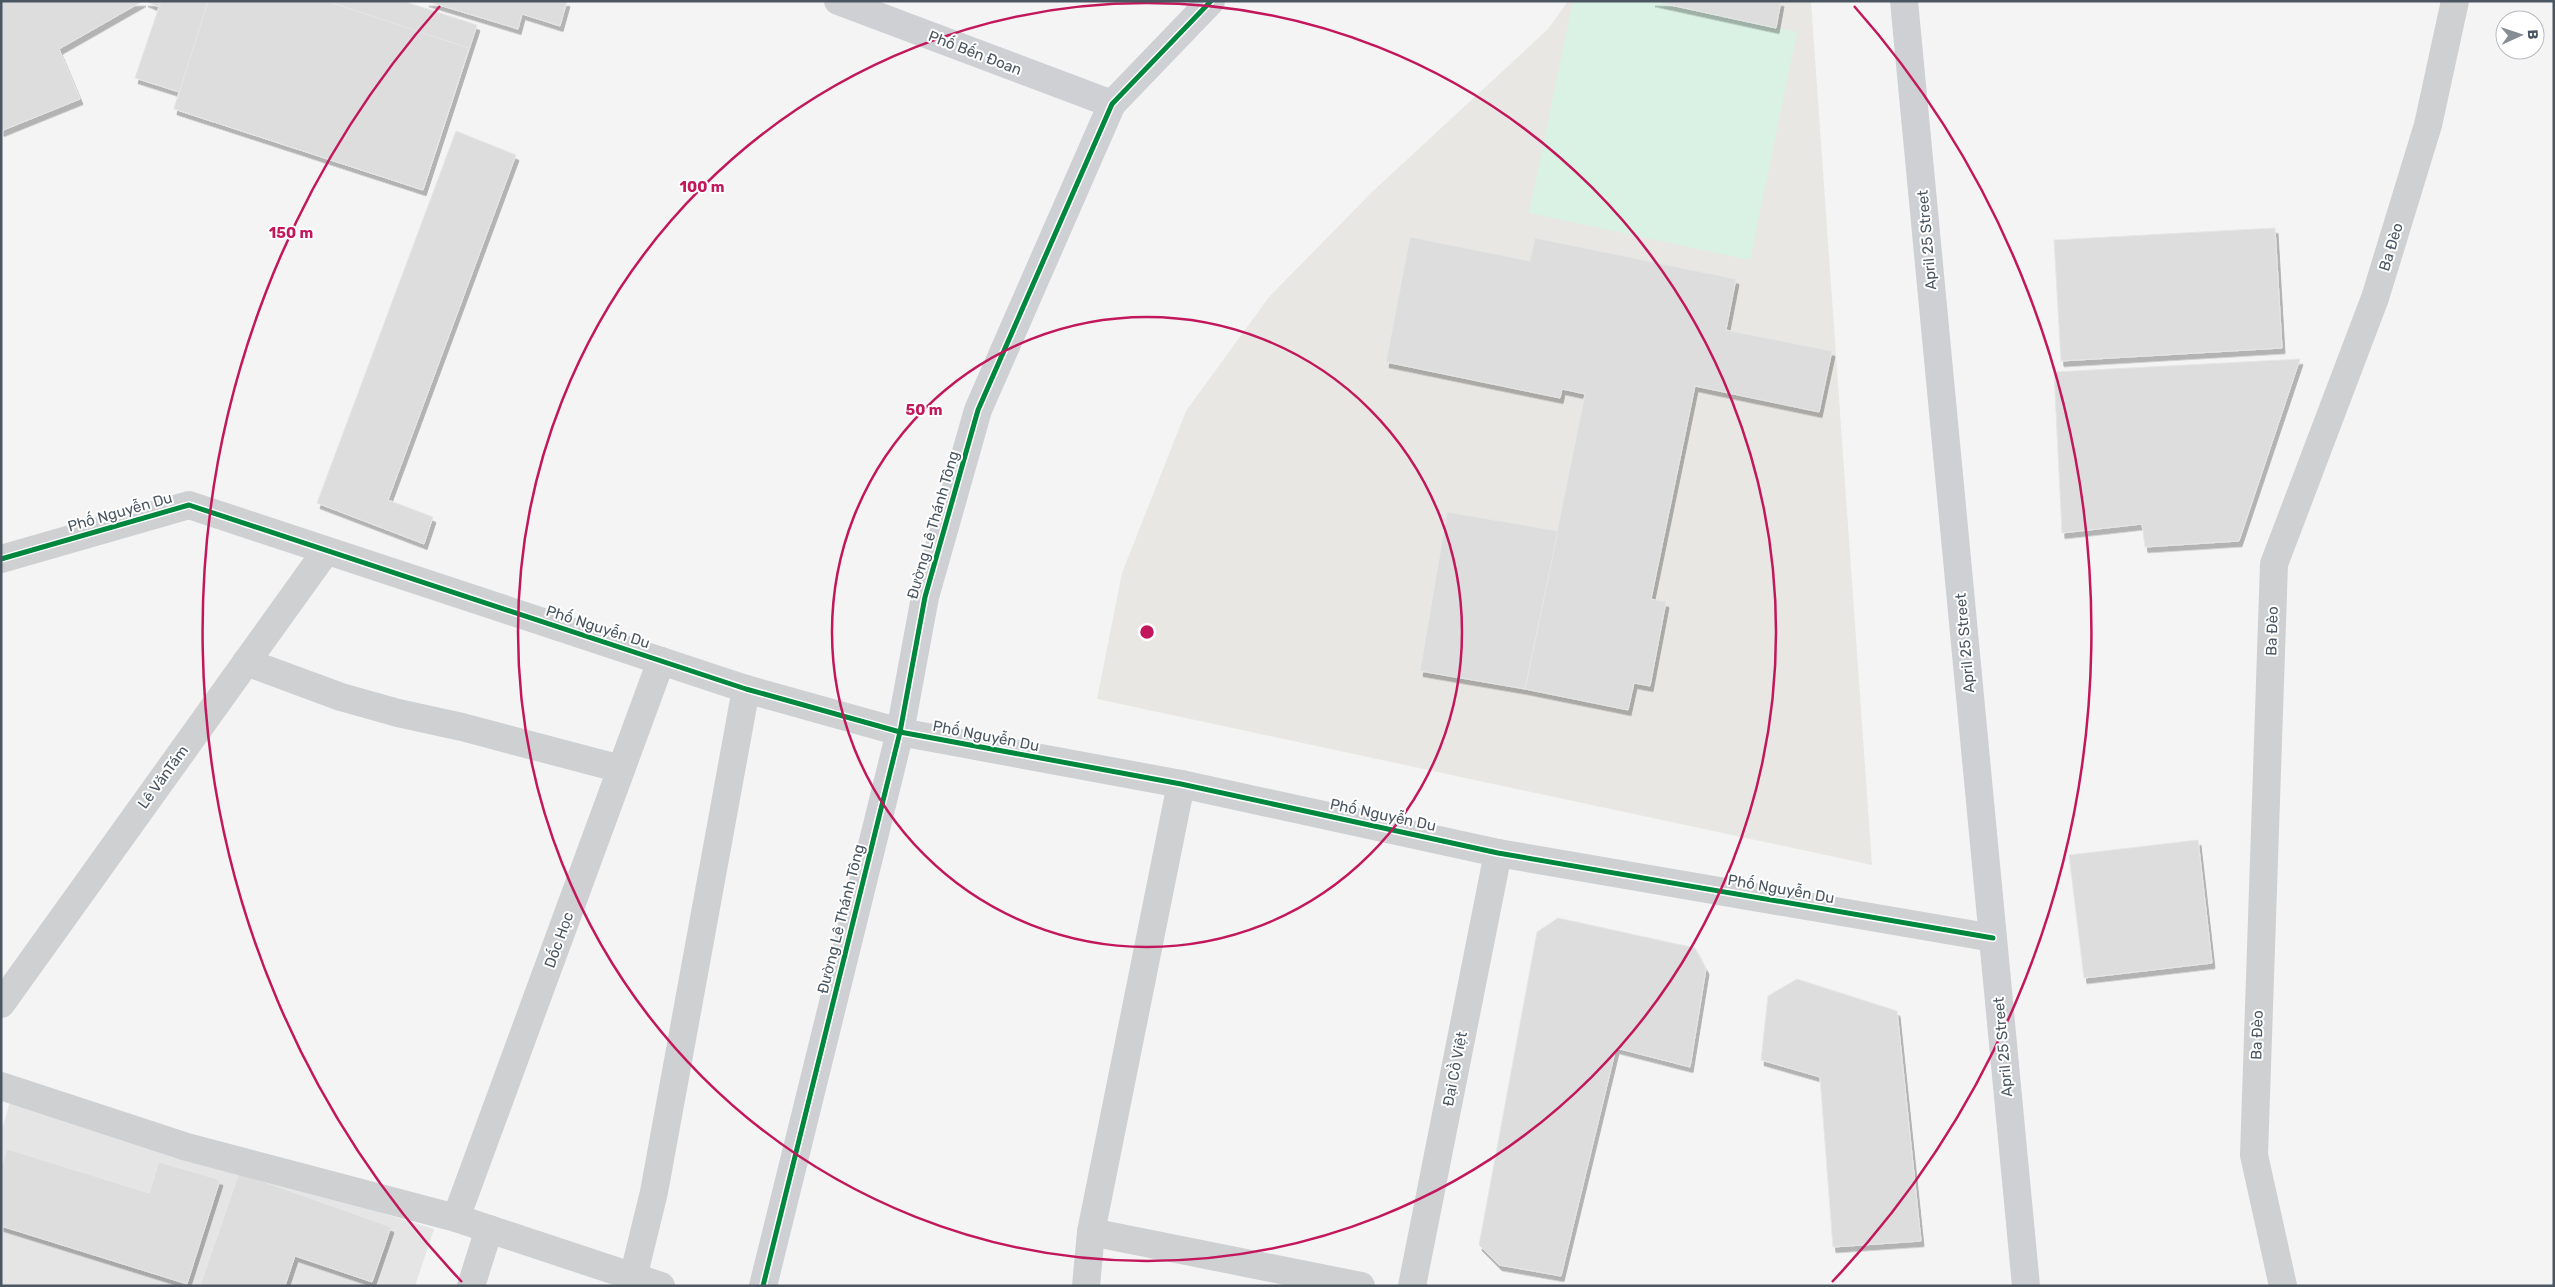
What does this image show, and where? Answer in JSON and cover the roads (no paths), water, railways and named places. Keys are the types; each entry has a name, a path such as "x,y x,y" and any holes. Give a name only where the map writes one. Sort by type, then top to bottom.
{"street":[{"name":"Phố Bến Đoan","path":"838,1 1112,104"},
{"name":"Đường Lê Thánh Tông","path":"763,1286 900,732 925,597 978,410 1112,104 1211,1"},
{"name":"April 25 Street","path":"1904,1 2026,1286"},
{"name":"Ba Đèo","path":"2283,1286 2254,1155 2274,564 2375,298 2428,125 2454,1"},
{"name":"Phố Nguyễn Du","path":"1,559 188,505 746,689 900,732 1181,784 1498,853 1993,938"},
{"name":"Lê VănTám","path":"1,1004 326,551"},
{"name":"Dốc Học","path":"456,1218 661,661"},
{"path":"246,662 341,697 621,769"},
{"path":"632,1281 654,1192 746,689"},
{"path":"1086,1286 1091,1232 1181,784"},
{"name":"Đại Cồ Việt","path":"1412,1286 1498,853"},
{"path":"1,1086 186,1147 456,1218 632,1281 661,1286"},
{"path":"471,1286 489,1229"},
{"path":"1091,1232 1361,1286"}]}
